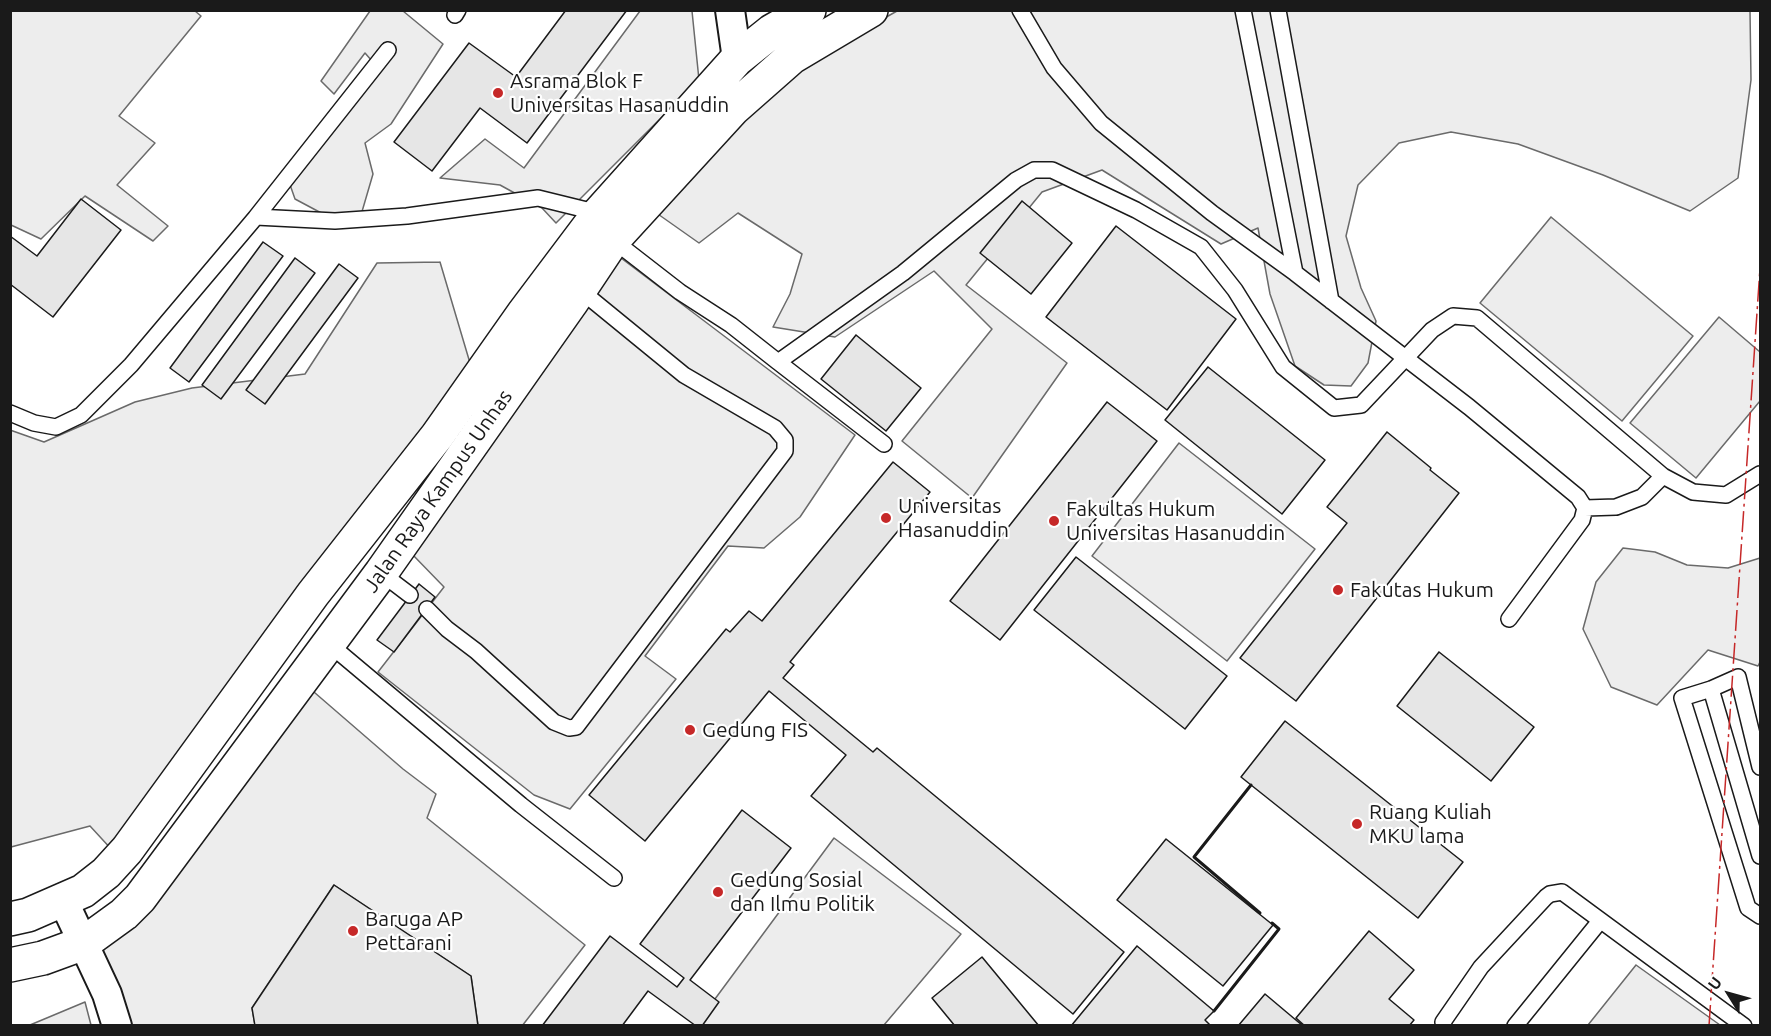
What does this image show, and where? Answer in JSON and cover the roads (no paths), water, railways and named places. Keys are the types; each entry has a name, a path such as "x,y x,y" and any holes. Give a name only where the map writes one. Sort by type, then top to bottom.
{"street":[{"path":"730,10 737,59"},
{"name":"Jalan Raya Kampus Unhas","path":"10,919 28,915 83,891 105,873 127,850 313,594 437,436 522,314 676,148 737,59 772,31 809,10"},
{"name":"Jalan Raya Kampus Unhas","path":"676,148 734,109 792,57 871,10"},
{"name":"Jalan Raya Kampus Unhas","path":"10,965 43,958 84,943 124,914 140,898 381,573 580,290 606,226"},
{"path":"63,900 107,994 117,1026"}],"lane":[{"path":"1020,10 1054,68 1101,123 1212,213 1295,273 1469,408 1578,497 1585,508 1582,520 1509,619"},
{"path":"1243,10 1295,273"},
{"path":"1278,10 1331,301"},
{"path":"10,413 34,423 57,427 81,415 131,365 256,217 388,50"},
{"path":"778,362 903,273 1016,180 1034,170 1052,170 1136,210 1201,247 1235,290 1282,368 1334,408 1361,405 1432,330 1453,316 1477,318 1663,476 1693,492 1726,495 1761,474"},
{"path":"256,217 334,221 386,218 538,198 606,226 680,292 731,325 884,444"},
{"path":"427,609 554,722 569,728 576,727 785,451 785,440 775,428 684,375 580,290"},
{"path":"1585,508 1616,507 1642,496 1663,476"},
{"path":"381,573 410,595"},
{"path":"328,643 521,805 614,879"},
{"path":"1761,767 1738,677 1682,698 1748,908 1761,916"},
{"path":"1711,689 1761,856"},
{"path":"1444,1026 1443,1022 1481,967 1550,894 1562,892 1744,1026"},
{"path":"1515,1026 1600,921"}],"place":[{"name":"Asrama Blok F Universitas Hasanuddin","path":"498,93"},
{"name":"Universitas Hasanuddin","path":"886,518"},
{"name":"Fakultas Hukum Universitas Hasanuddin","path":"1054,521"},
{"name":"Fakutas Hukum","path":"1338,590"},
{"name":"Gedung FIS","path":"690,730"},
{"name":"Ruang Kuliah MKU lama","path":"1357,824"},
{"name":"Gedung Sosial dan Ilmu Politik","path":"718,892"},
{"name":"Baruga AP Pettarani","path":"353,931"}]}
